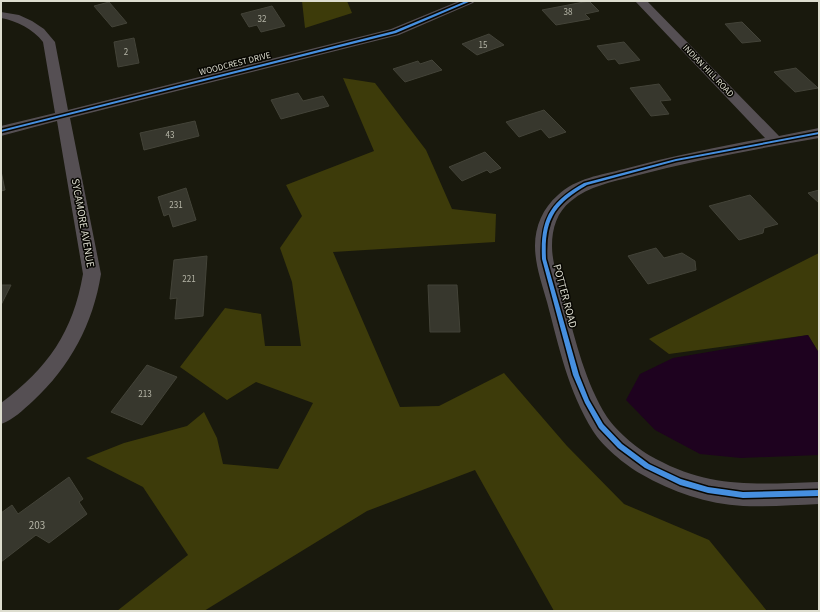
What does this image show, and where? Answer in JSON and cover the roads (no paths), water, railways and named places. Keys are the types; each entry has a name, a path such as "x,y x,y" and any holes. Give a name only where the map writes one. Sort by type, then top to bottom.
{"street":[{"name":"WOODCREST DRIVE","path":"1,131 395,32 469,1"},
{"name":"INDIAN HILL ROAD","path":"641,1 776,141"},
{"name":"SYCAMORE AVENUE","path":"1,15 17,19 40,30 49,42 90,256 92,274 90,291 82,319 73,336 58,359 27,393 1,415"},
{"name":"POTTER ROAD","path":"819,133 653,165 601,180 575,190 560,202 551,213 544,231 542,246 544,259 576,374 587,401 601,426 620,446 654,469 680,482 708,490 743,495 819,493"}]}
